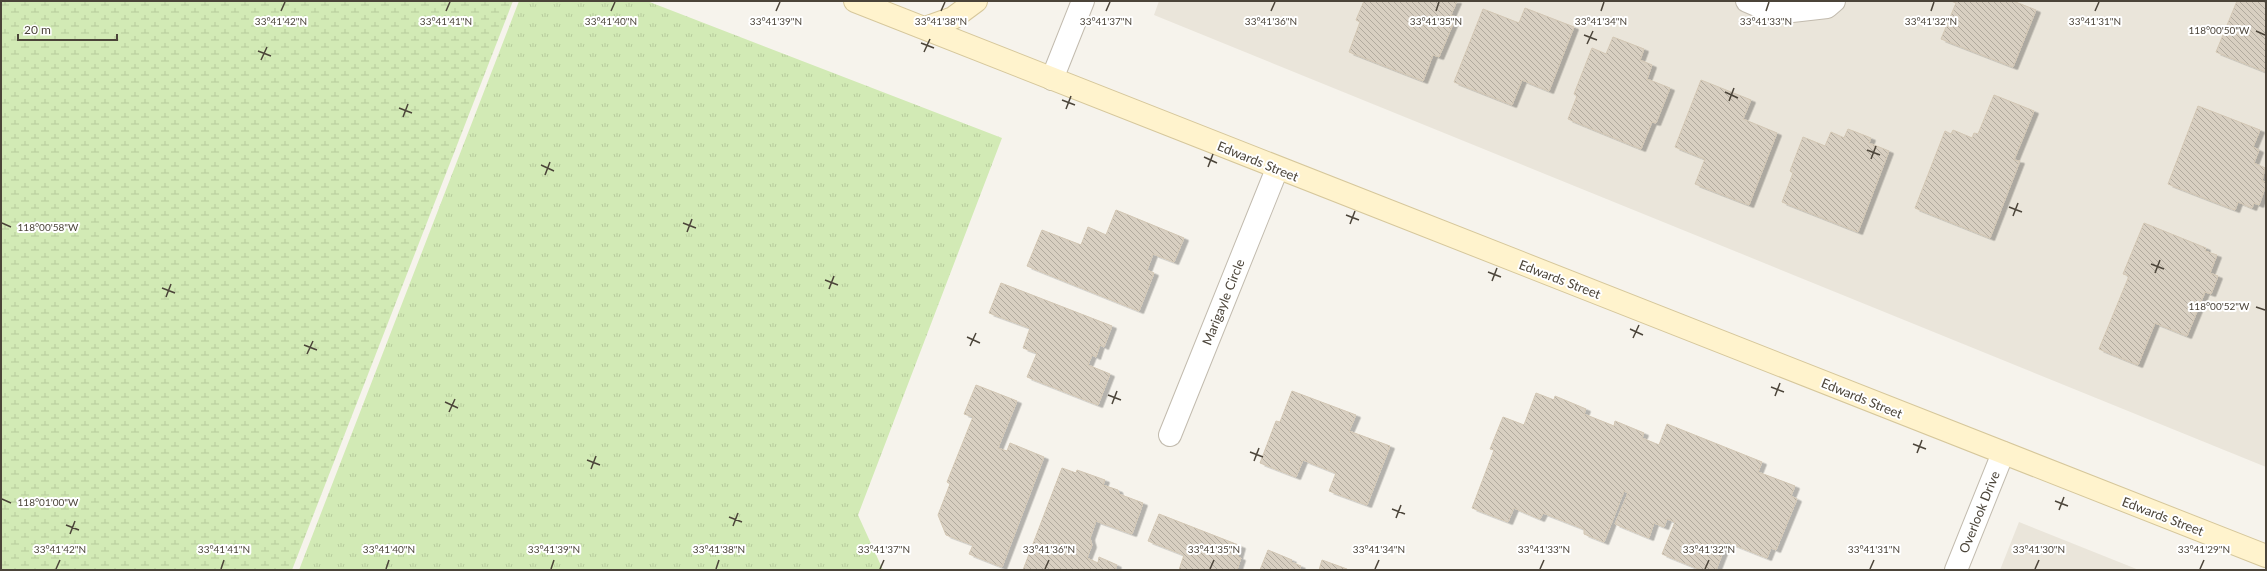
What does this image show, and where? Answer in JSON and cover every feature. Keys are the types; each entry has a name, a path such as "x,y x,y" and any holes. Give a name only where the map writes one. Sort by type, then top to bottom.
{"main road":[{"name":"Edwards Street","path":"855,1 2266,556"},
{"path":"924,28 953,18 976,1"}],"street":[{"path":"1052,79 1083,1"},
{"path":"1747,1 1775,13 1830,4"},
{"name":"Marigayle Circle","path":"1170,435 1277,168"},
{"name":"Overlook Drive","path":"1956,570 2003,453"}],"shaded area":[{"path":"1159,1 2266,1 2266,467 1154,15"},
{"path":"2019,522 2139,570 2000,570"}],"green space":[{"path":"1,1 513,1 292,570 1,570"},
{"path":"519,1 647,1 1002,138 858,515 883,570 299,570"}],"building":[{"path":"1364,1 1457,1 1451,15 1456,17 1439,57 1433,55 1423,81 1349,52 1360,22 1356,20"},
{"path":"1951,1 2013,1 2036,10 2013,67 1941,39 1956,3"},
{"path":"2237,1 2266,1 2266,72 2216,52"},
{"path":"1525,8 1574,27 1549,91 1522,80 1512,105 1454,82 1483,9 1519,23"},
{"path":"1613,37 1644,49 1640,60 1652,65 1647,79 1670,88 1656,123 1652,122 1641,149 1568,119 1577,96 1574,94 1592,48 1606,54"},
{"path":"1701,80 1751,100 1743,119 1777,133 1749,205 1695,184 1705,159 1675,147"},
{"path":"1994,95 2034,111 2014,160 2020,161 1990,238 1915,208 1945,131 1951,134 1953,130 1972,138 1974,133 1978,134"},
{"path":"2198,106 2260,130 2253,147 2259,150 2254,163 2265,168 2262,181 2266,182 2266,185 2259,205 2254,203 2252,208 2238,202 2235,210 2168,184"},
{"path":"1848,129 1871,138 1869,143 1889,151 1858,232 1782,202 1793,173 1790,171 1803,137 1825,146 1831,132 1844,138"},
{"path":"1116,210 1184,238 1174,262 1153,254 1147,270 1154,273 1139,311 1027,266 1042,230 1081,245 1088,227 1106,235"},
{"path":"2144,223 2206,248 2205,251 2217,255 2210,273 2218,276 2211,294 2205,292 2187,336 2155,323 2138,365 2099,349 2129,276 2123,274"},
{"path":"1001,283 1112,326 1104,347 1100,345 1096,357 1092,355 1088,365 1110,374 1098,405 1027,377 1037,353 1023,348 1030,328 989,313"},
{"path":"976,385 1017,401 998,448 1007,451 1010,443 1044,457 1002,567 969,554 973,545 946,535 938,515 950,484 947,482 973,417 964,414"},
{"path":"1292,391 1356,415 1349,431 1390,446 1367,505 1329,491 1336,473 1303,460 1296,477 1260,463 1276,421 1280,422"},
{"path":"1536,393 1554,400 1555,396 1586,409 1584,414 1614,426 1615,421 1644,433 1642,438 1659,445 1667,424 1762,462 1758,472 1795,486 1791,496 1797,499 1776,550 1771,548 1767,558 1727,542 1716,570 1701,570 1662,554 1675,522 1667,519 1664,527 1654,523 1649,538 1615,524 1628,493 1624,491 1604,542 1584,534 1584,529 1543,513 1540,519 1514,508 1508,522 1472,508 1494,450 1490,449 1503,417 1524,425"},
{"path":"1062,468 1076,473 1077,470 1105,480 1103,485 1118,490 1119,494 1143,503 1132,534 1096,521 1090,538 1092,545 1087,558 1098,563 1099,557 1117,565 1115,570 1023,570"},
{"path":"1159,514 1241,546 1238,557 1241,558 1237,570 1179,570 1184,555 1148,541"},
{"path":"1268,550 1292,560 1291,562 1301,566 1299,570 1260,570"},
{"path":"1322,560 1347,569 1319,570"}]}
